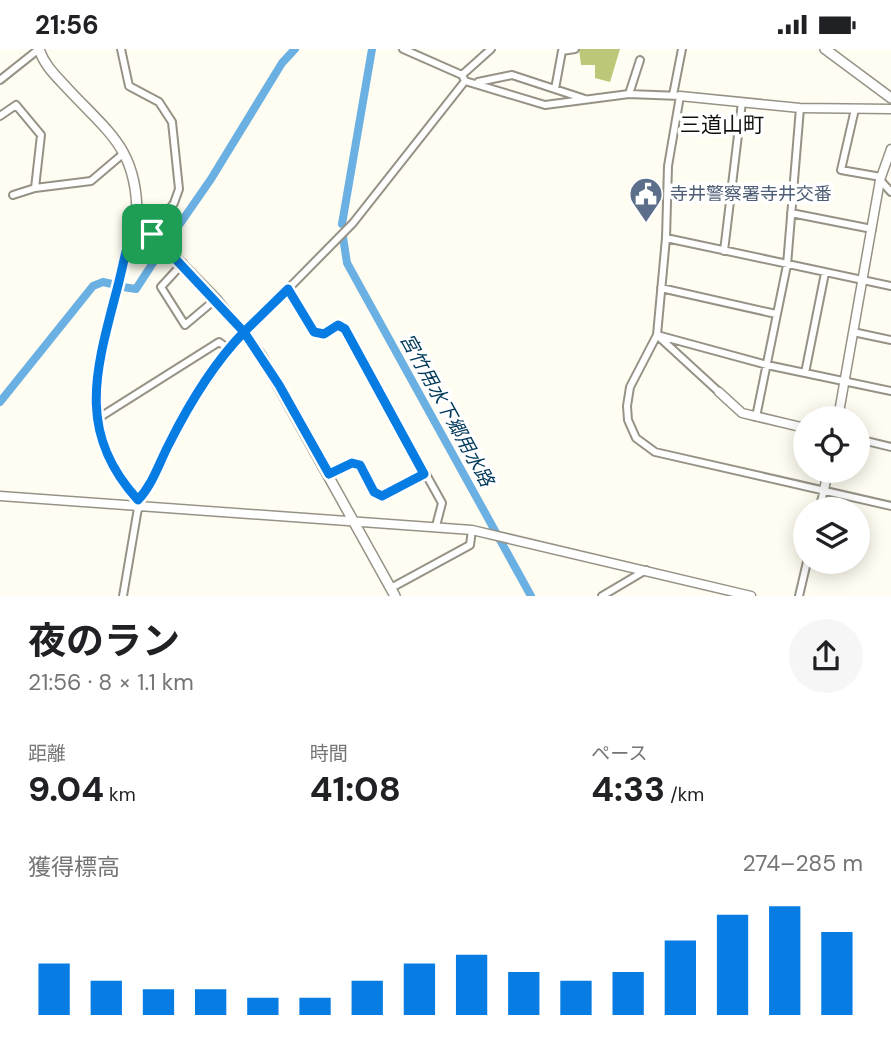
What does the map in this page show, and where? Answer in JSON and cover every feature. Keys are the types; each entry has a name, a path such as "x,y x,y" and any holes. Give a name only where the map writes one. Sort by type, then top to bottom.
{"main road":[{"path":"39,49 49,68 124,153 137,185 137,215 244,332 279,385 393,592"},
{"path":"825,49 891,98"}],"street":[{"path":"0,80 39,49"},
{"path":"121,49 129,86 159,102 172,122 179,190 174,203 152,234"},
{"path":"403,49 414,51 463,78 545,105 629,94 742,101 800,108 891,109"},
{"path":"123,596 138,504 189,408 229,349 353,223 463,78 491,49"},
{"path":"555,89 562,51 575,49"},
{"path":"682,49 668,166 666,238 657,335 630,387 628,421 636,437 655,452 891,506"},
{"path":"629,94 640,60"},
{"path":"476,82 512,75 587,99"},
{"path":"724,251 742,101"},
{"path":"0,116 16,105 41,135 35,188"},
{"path":"756,417 787,265 800,108"},
{"path":"855,109 841,170 881,179 891,191"},
{"path":"841,406 881,179 891,149"},
{"path":"13,195 35,188 91,181 124,153"},
{"path":"791,213 872,229"},
{"path":"137,215 96,368 97,419 106,453 119,479 138,504"},
{"path":"666,238 891,286"},
{"path":"183,263 161,287 185,324 216,299"},
{"path":"805,373 825,273"},
{"path":"661,288 776,314"},
{"path":"288,289 314,332 324,334 338,325 345,329 442,503 436,526"},
{"path":"853,332 891,340"},
{"path":"657,335 767,365 891,391"},
{"path":"657,335 742,413 793,425"},
{"path":"97,419 219,342 229,349"},
{"path":"870,442 891,447"},
{"path":"329,474 352,463 360,465 374,492 382,496 424,474"},
{"path":"822,497 825,483"},
{"path":"0,496 472,530 751,596"},
{"path":"393,592 470,545 472,530"},
{"path":"602,596 646,570"},
{"path":"799,596 804,574"}],"green space":[{"path":"579,49 620,49 610,82 595,78 595,65 581,65"}],"waterway":[{"path":"168,241 211,179 282,63 295,49"},
{"name":"宮竹用水下郷用水路","path":"342,224 372,49"},
{"name":"宮竹用水下郷用水路","path":"343,237 347,263 531,596"},
{"path":"123,287 136,289 160,252"},
{"path":"0,402 93,286 103,282 112,284"}],"place":[{"name":"寺井警察署寺井交番","path":"646,224"}],"district":[{"name":"三道山町","path":"722,125"}],"route":[{"path":"152,234 137,215 96,368 94,389 95,409 106,453 119,479 138,500 147,491 169,443 211,373 238,338 244,332 288,289 314,332 324,334 338,325 345,329 424,474 382,496 374,492 360,465 352,463 329,474 261,355 244,332 216,299 152,234"}]}
